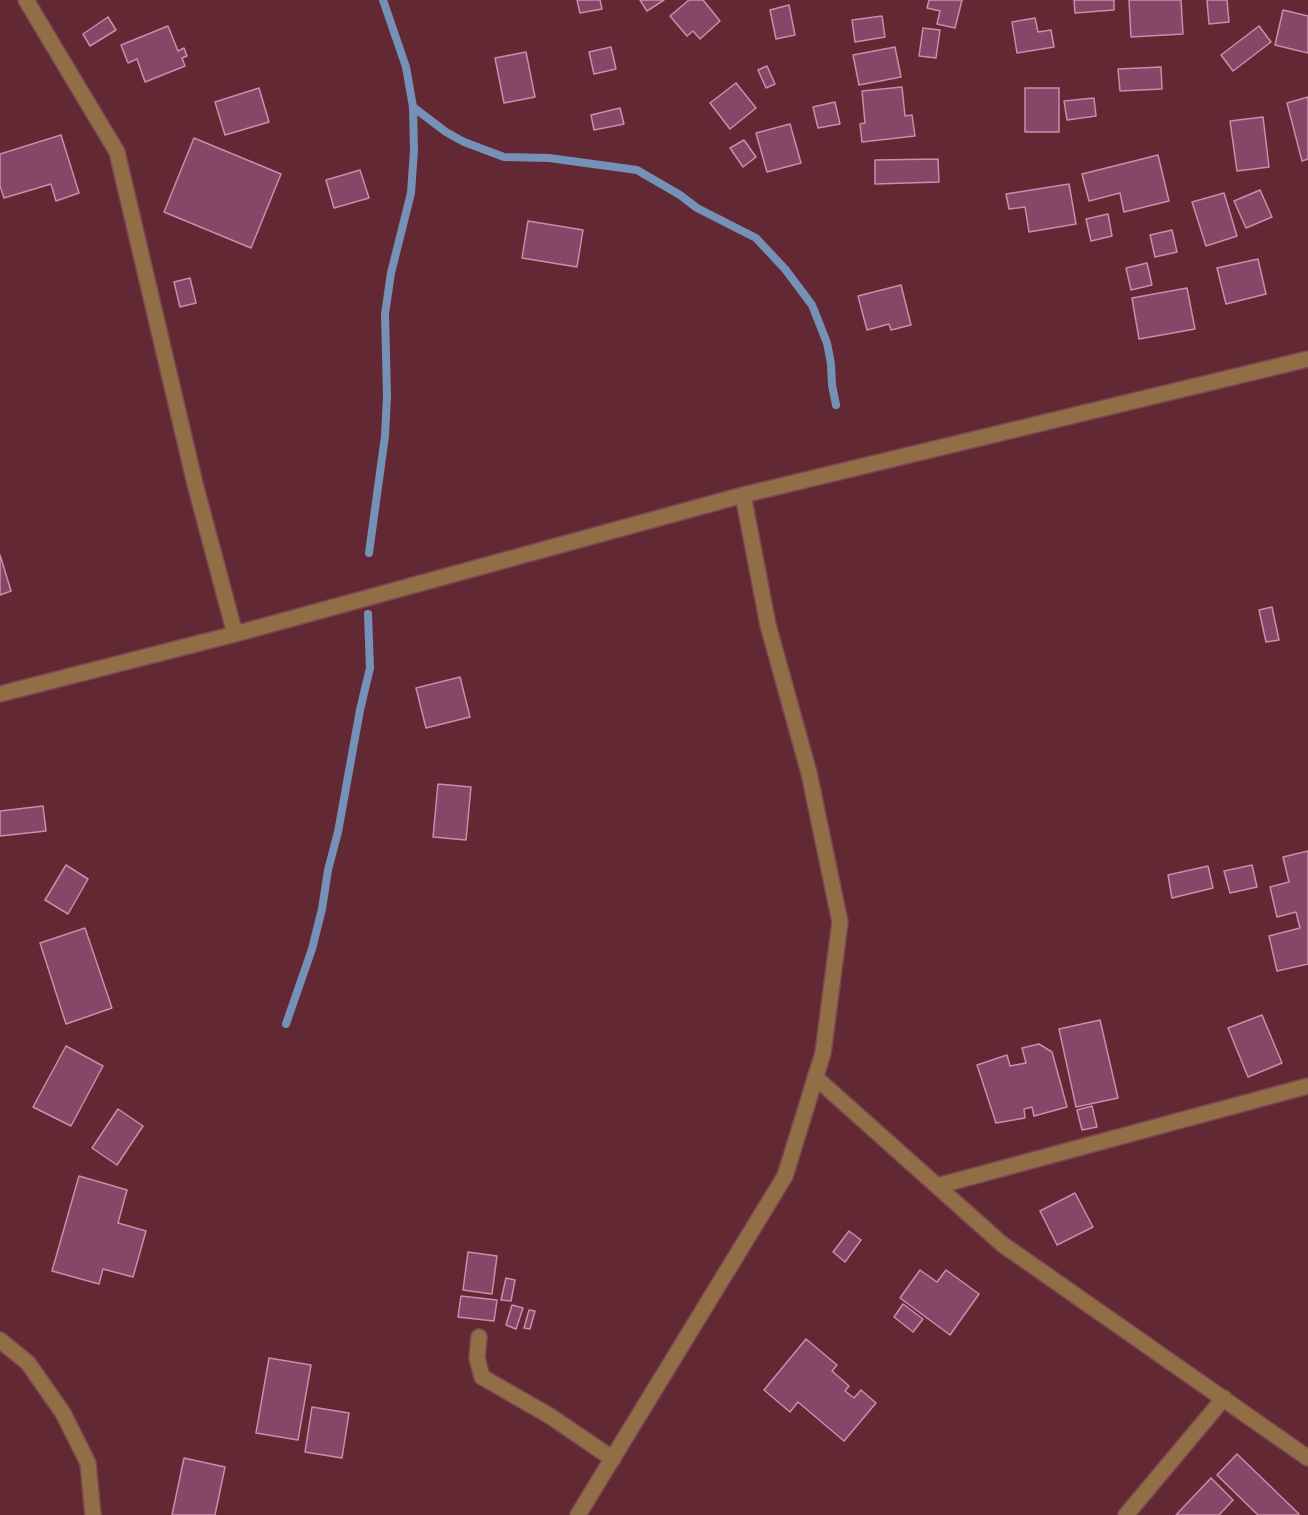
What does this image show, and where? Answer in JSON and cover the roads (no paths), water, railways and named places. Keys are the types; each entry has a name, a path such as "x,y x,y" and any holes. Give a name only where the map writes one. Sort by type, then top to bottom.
{"street":[{"path":"26,0 117,152 195,484 235,634"},
{"path":"0,694 235,634 743,495 1308,359"},
{"path":"578,1515 785,1176 823,1053 840,922 809,773 768,625 743,495"},
{"path":"815,1077 1002,1244 1308,1458"},
{"path":"937,1186 1308,1086"},
{"path":"479,1337 477,1358 482,1377 550,1416 613,1459"},
{"path":"0,1340 28,1363 63,1413 88,1463 93,1515"},
{"path":"1125,1515 1224,1398"}],"waterway":[{"path":"369,553 385,436 387,396 385,314 391,273 411,193 414,150 413,107 406,67 383,0"},
{"path":"413,107 446,132 464,142 504,157 549,158 637,170 680,195 697,208 756,238 785,269 812,305 827,343 836,405"},
{"path":"286,1024 312,949 338,832 370,668 368,614"}]}
